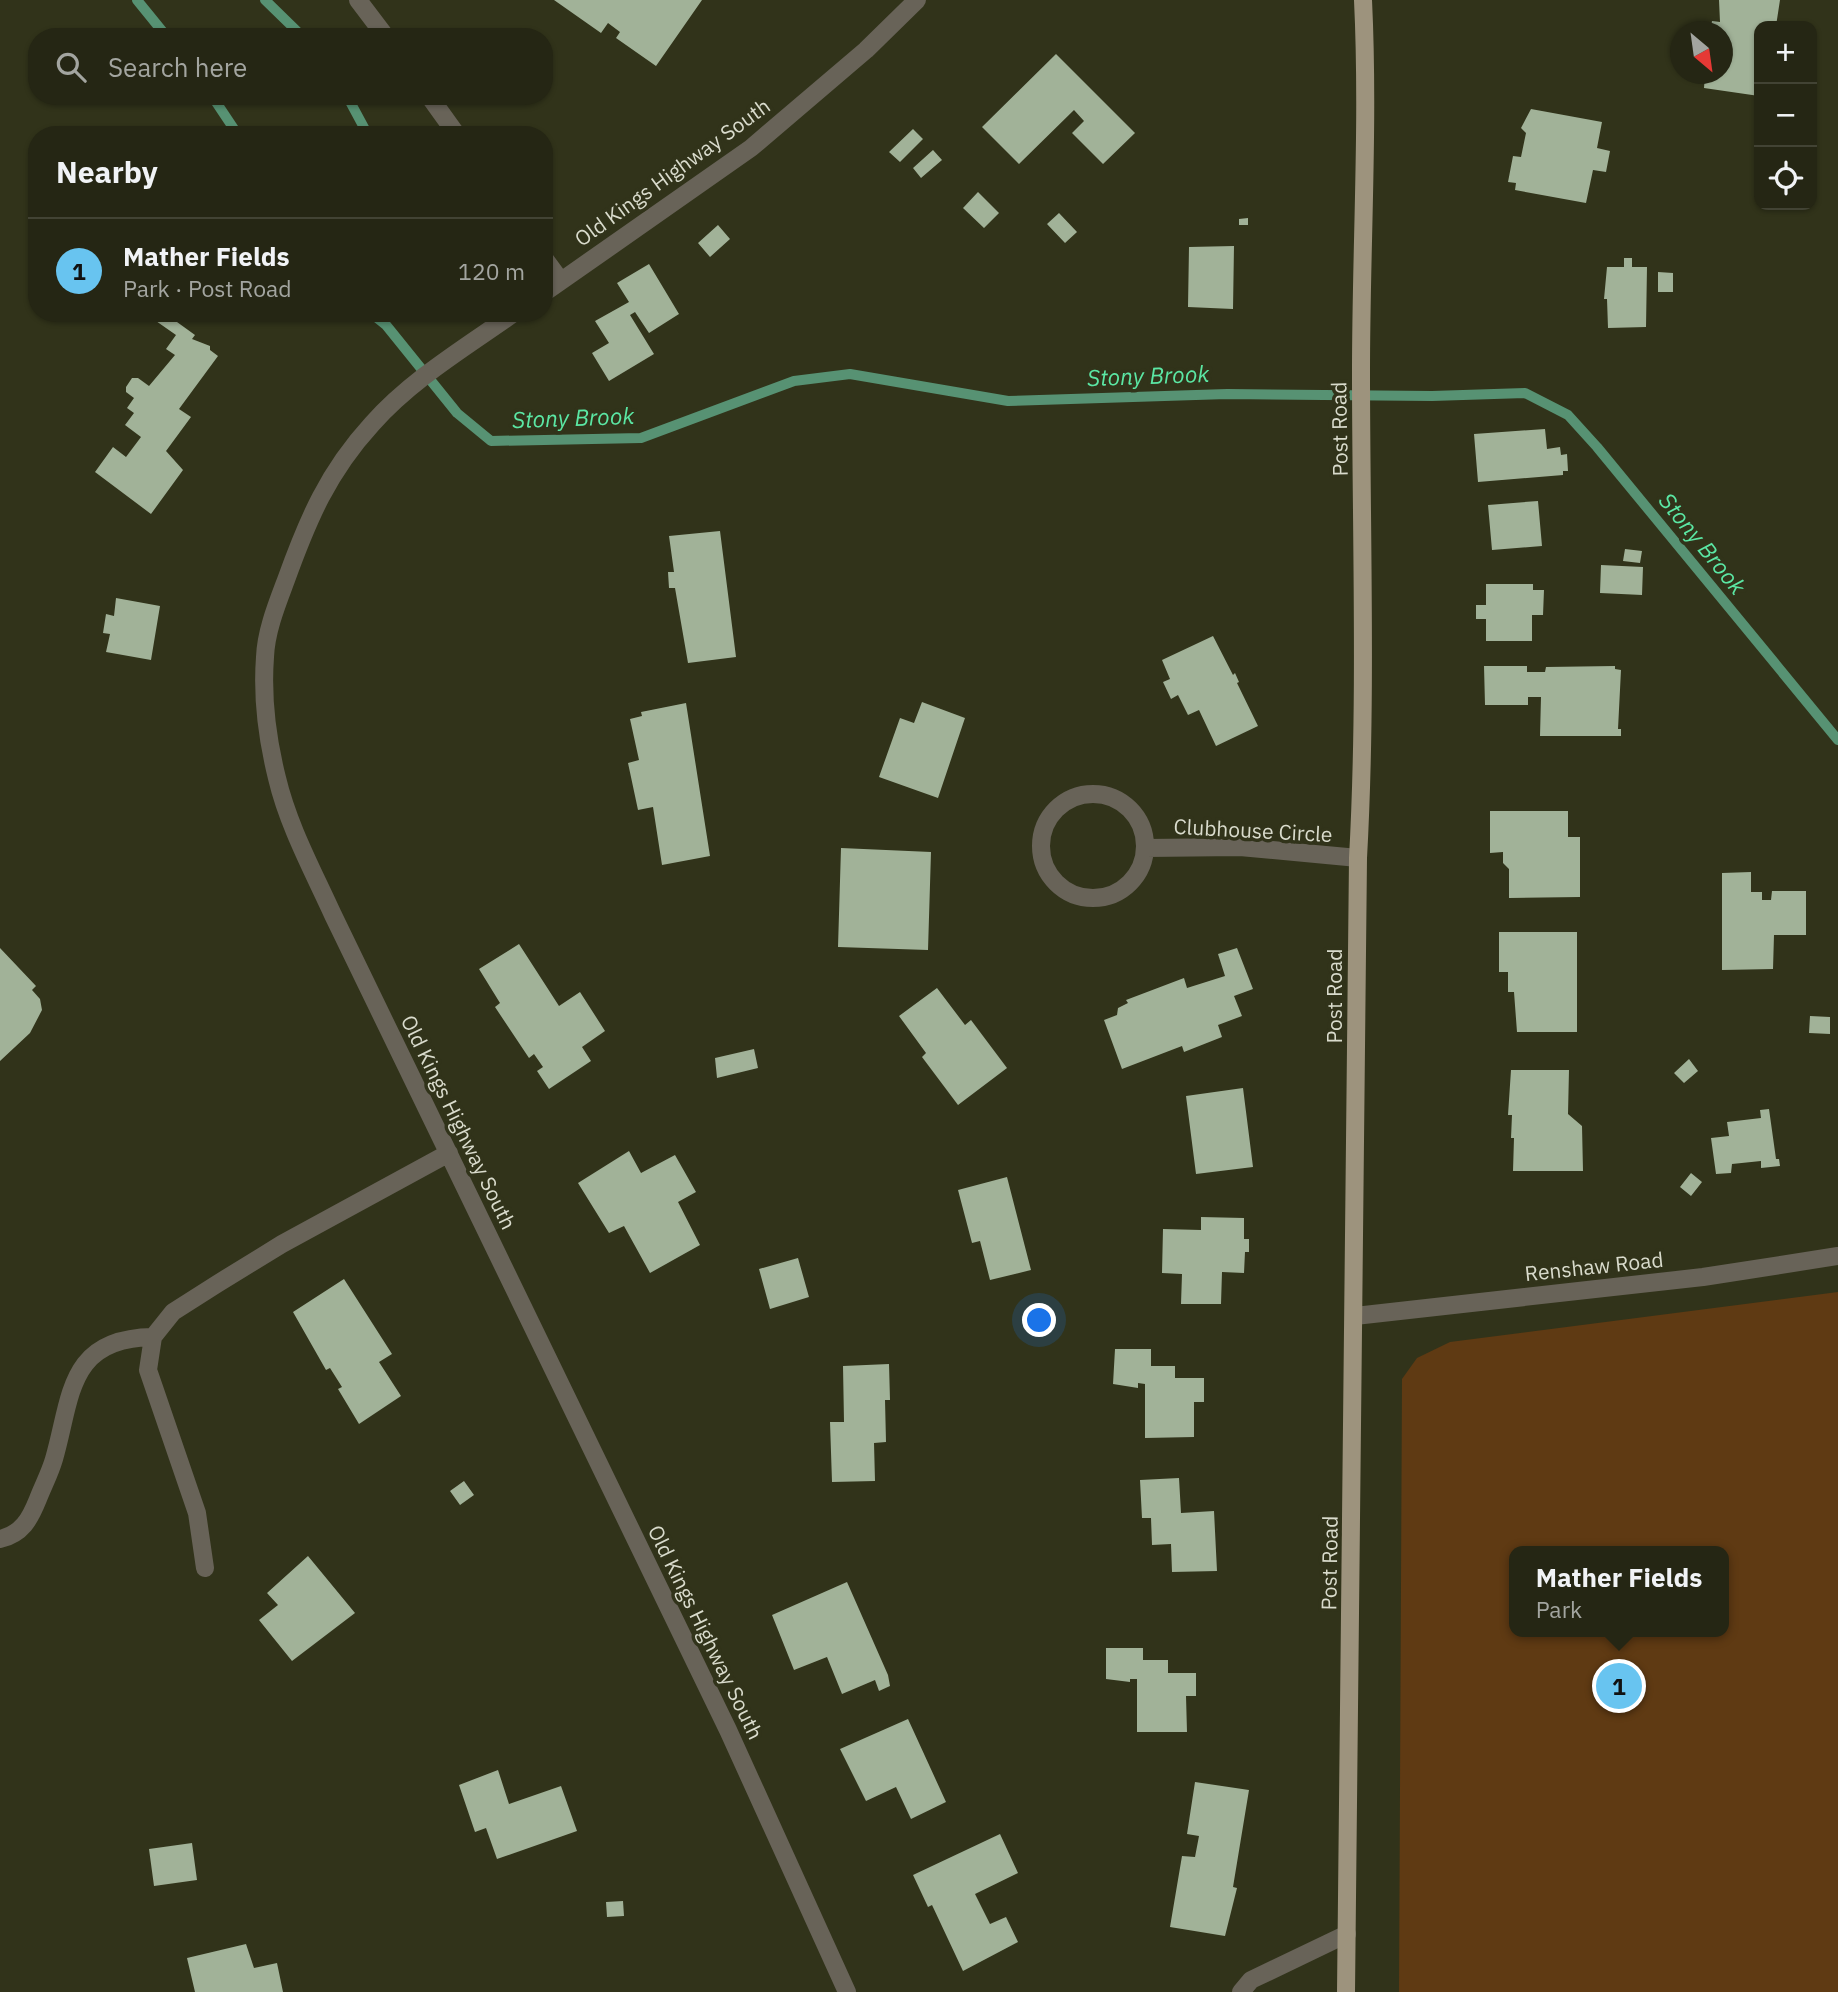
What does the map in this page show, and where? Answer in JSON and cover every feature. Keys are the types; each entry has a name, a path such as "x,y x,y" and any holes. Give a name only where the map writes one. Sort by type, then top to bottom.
{"main road":[{"name":"Post Road","path":"1346,1992 1358,858 1362,789 1361,371 1366,63 1363,0"}],"street":[{"path":"358,0 379,28"},
{"name":"Old Kings Highway South","path":"553,287 751,148 866,50 917,0"},
{"path":"435,105 451,126"},
{"path":"553,270 561,281"},
{"name":"Old Kings Highway South","path":"501,322 412,387 366,431 336,467 316,501 277,605 265,654 264,700 278,781 333,915 728,1730 847,1992"},
{"name":"Clubhouse Circle","path":"1091,793 1119,800 1134,812 1143,828 1146,848 1142,867 1131,883 1115,894 1096,898 1068,891 1053,879 1044,863 1041,843 1045,824 1056,808 1072,797 1091,793"},
{"name":"Clubhouse Circle","path":"1146,848 1240,847 1358,858"},
{"path":"205,1568 197,1513 148,1370 153,1337 173,1311 282,1244 449,1153"},
{"name":"Renshaw Road","path":"1355,1316 1703,1277 1838,1256"},
{"path":"0,1539 14,1536 30,1519 54,1460 69,1390 83,1364 109,1346 131,1338 153,1337"},
{"path":"1241,1992 1251,1980 1347,1934"}],"shaded area":[{"path":"1838,1292 1838,1992 1399,1992 1402,1379 1417,1358 1450,1342"}],"building":[{"path":"554,0 702,0 656,66 616,38 620,32 608,23 601,33"},
{"path":"1719,0 1780,0 1777,21 1754,21 1754,95 1704,88 1704,84 1733,84 1733,21 1720,21"},
{"path":"1056,54 1135,133 1103,164 1072,133 1084,121 1074,110 1019,164 982,127"},
{"path":"1531,109 1602,122 1597,148 1610,151 1606,172 1593,170 1586,203 1515,190 1516,183 1508,182 1513,156 1521,157 1526,133 1521,128"},
{"path":"913,129 923,139 900,162 889,152"},
{"path":"933,150 942,160 921,178 913,168"},
{"path":"978,192 999,213 984,228 963,208"},
{"path":"1059,213 1077,232 1065,243 1047,224"},
{"path":"1248,218 1248,225 1239,225 1239,219"},
{"path":"718,225 730,239 710,257 698,243"},
{"path":"1234,246 1233,309 1188,307 1189,247"},
{"path":"1624,258 1632,258 1632,267 1647,267 1646,327 1608,328 1607,299 1604,299 1607,267 1624,267"},
{"path":"649,264 679,314 649,333 635,312 630,315 654,354 609,381 592,353 609,343 595,321 629,302 617,283"},
{"path":"1658,272 1673,273 1673,292 1658,292"},
{"path":"157,322 177,322 195,335 192,339 210,346 210,350 218,356 179,409 191,417 166,451 183,470 151,514 95,472 113,447 126,457 141,437 125,425 134,413 127,408 134,398 126,392 126,387 132,378 138,378 149,386 175,355 166,349 176,335"},
{"path":"1545,429 1547,449 1560,447 1561,455 1567,454 1568,471 1563,471 1563,475 1478,482 1474,434"},
{"path":"1538,501 1542,546 1492,550 1488,505"},
{"path":"720,531 736,657 688,663 675,588 669,588 668,572 674,572 669,536"},
{"path":"1625,549 1642,551 1640,563 1623,561"},
{"path":"1601,565 1643,567 1642,595 1600,593"},
{"path":"1486,584 1533,584 1533,590 1544,590 1543,615 1532,615 1532,641 1486,641 1486,619 1476,619 1476,605 1486,605"},
{"path":"116,598 160,606 151,660 106,652 110,634 103,633 106,614 114,616"},
{"path":"1213,636 1233,675 1235,673 1239,682 1237,683 1258,726 1216,746 1199,710 1188,715 1178,695 1171,699 1163,682 1170,679 1162,660"},
{"path":"1484,666 1527,666 1527,672 1545,672 1546,667 1615,666 1615,669 1621,670 1618,729 1621,729 1621,736 1540,736 1541,697 1528,697 1528,705 1485,705"},
{"path":"922,702 965,718 938,798 879,777 900,718 914,723"},
{"path":"686,703 710,856 662,865 653,807 638,810 628,763 639,760 630,719 642,716 641,712"},
{"path":"1490,811 1568,811 1568,837 1580,837 1580,897 1509,898 1509,869 1503,863 1503,852 1490,853"},
{"path":"841,848 931,852 928,950 838,947"},
{"path":"1751,872 1751,892 1762,892 1762,900 1771,900 1772,891 1806,891 1806,935 1774,935 1773,969 1722,970 1722,873"},
{"path":"1499,932 1577,932 1577,1032 1517,1032 1514,992 1508,992 1508,972 1499,972"},
{"path":"519,944 559,1006 580,992 605,1031 582,1047 591,1061 549,1089 537,1071 543,1067 534,1054 529,1058 495,1007 500,1003 479,969"},
{"path":"0,948 36,986 32,990 40,999 42,1010 30,1033 0,1061"},
{"path":"1237,948 1253,989 1234,996 1242,1016 1218,1025 1222,1037 1184,1052 1182,1046 1122,1069 1104,1020 1117,1015 1118,1008 1128,1003 1126,1000 1184,978 1187,988 1225,976 1218,954"},
{"path":"937,988 965,1025 971,1020 1007,1068 958,1105 922,1057 926,1053 899,1016"},
{"path":"1810,1016 1830,1017 1830,1034 1809,1033"},
{"path":"754,1049 758,1068 717,1078 715,1058"},
{"path":"1689,1059 1698,1071 1684,1083 1674,1073"},
{"path":"1511,1070 1569,1070 1568,1114 1582,1126 1583,1171 1513,1171 1512,1115 1508,1115"},
{"path":"1243,1088 1253,1167 1196,1174 1186,1096"},
{"path":"1769,1109 1776,1159 1779,1159 1780,1166 1761,1168 1761,1161 1732,1164 1731,1173 1716,1174 1711,1138 1729,1136 1727,1122 1761,1118 1760,1110"},
{"path":"629,1151 641,1173 675,1155 696,1192 678,1202 700,1245 650,1273 624,1226 609,1233 578,1183"},
{"path":"1691,1173 1702,1182 1691,1196 1680,1187"},
{"path":"1007,1177 1031,1270 990,1280 980,1241 972,1243 958,1190"},
{"path":"1201,1217 1244,1218 1244,1239 1249,1239 1249,1252 1245,1252 1244,1273 1222,1272 1221,1304 1181,1304 1182,1274 1162,1273 1163,1229 1201,1230"},
{"path":"798,1258 809,1297 770,1309 759,1269"},
{"path":"344,1279 392,1354 379,1362 401,1396 359,1424 338,1389 342,1387 330,1368 326,1370 293,1312"},
{"path":"1115,1349 1151,1349 1151,1366 1175,1366 1175,1378 1204,1378 1204,1402 1194,1402 1194,1437 1145,1438 1145,1384 1138,1383 1138,1388 1113,1384"},
{"path":"889,1364 890,1400 885,1400 886,1442 874,1443 875,1481 832,1482 830,1422 844,1422 843,1366"},
{"path":"1179,1478 1181,1513 1214,1511 1217,1571 1172,1572 1171,1544 1152,1545 1151,1518 1142,1518 1140,1480"},
{"path":"464,1481 474,1495 460,1505 450,1491"},
{"path":"308,1556 355,1613 292,1661 259,1620 278,1605 267,1593"},
{"path":"847,1582 888,1675 890,1686 879,1691 875,1680 842,1694 827,1657 794,1670 772,1615"},
{"path":"1106,1648 1143,1648 1143,1660 1168,1660 1168,1673 1196,1673 1196,1696 1186,1696 1187,1732 1137,1732 1137,1679 1130,1679 1130,1682 1106,1679"},
{"path":"908,1719 946,1802 911,1819 896,1787 866,1801 840,1749"},
{"path":"498,1770 509,1804 561,1786 577,1831 497,1859 486,1828 475,1832 459,1785"},
{"path":"1195,1782 1249,1790 1233,1887 1237,1888 1225,1936 1170,1927 1182,1856 1195,1857 1199,1836 1187,1834"},
{"path":"1000,1834 1018,1873 975,1894 990,1924 1006,1917 1018,1942 963,1971 932,1905 928,1907 913,1875"},
{"path":"192,1843 197,1880 154,1886 149,1849"},
{"path":"623,1901 624,1916 607,1917 606,1902"},
{"path":"246,1944 254,1968 277,1963 283,1992 195,1992 187,1958"}],"waterway":[{"name":"Stony Brook","path":"137,0 160,28"},
{"path":"265,0 294,28"},
{"name":"Stony Brook","path":"218,105 232,126"},
{"path":"352,105 363,126"},
{"name":"Stony Brook","path":"382,322 457,413 491,441 641,438 794,381 850,374 1008,401 1227,394 1432,396 1525,393 1568,415 1597,447 1838,740"}],"place":[{"name":"Mather Fields","path":"1619,1686"}]}
